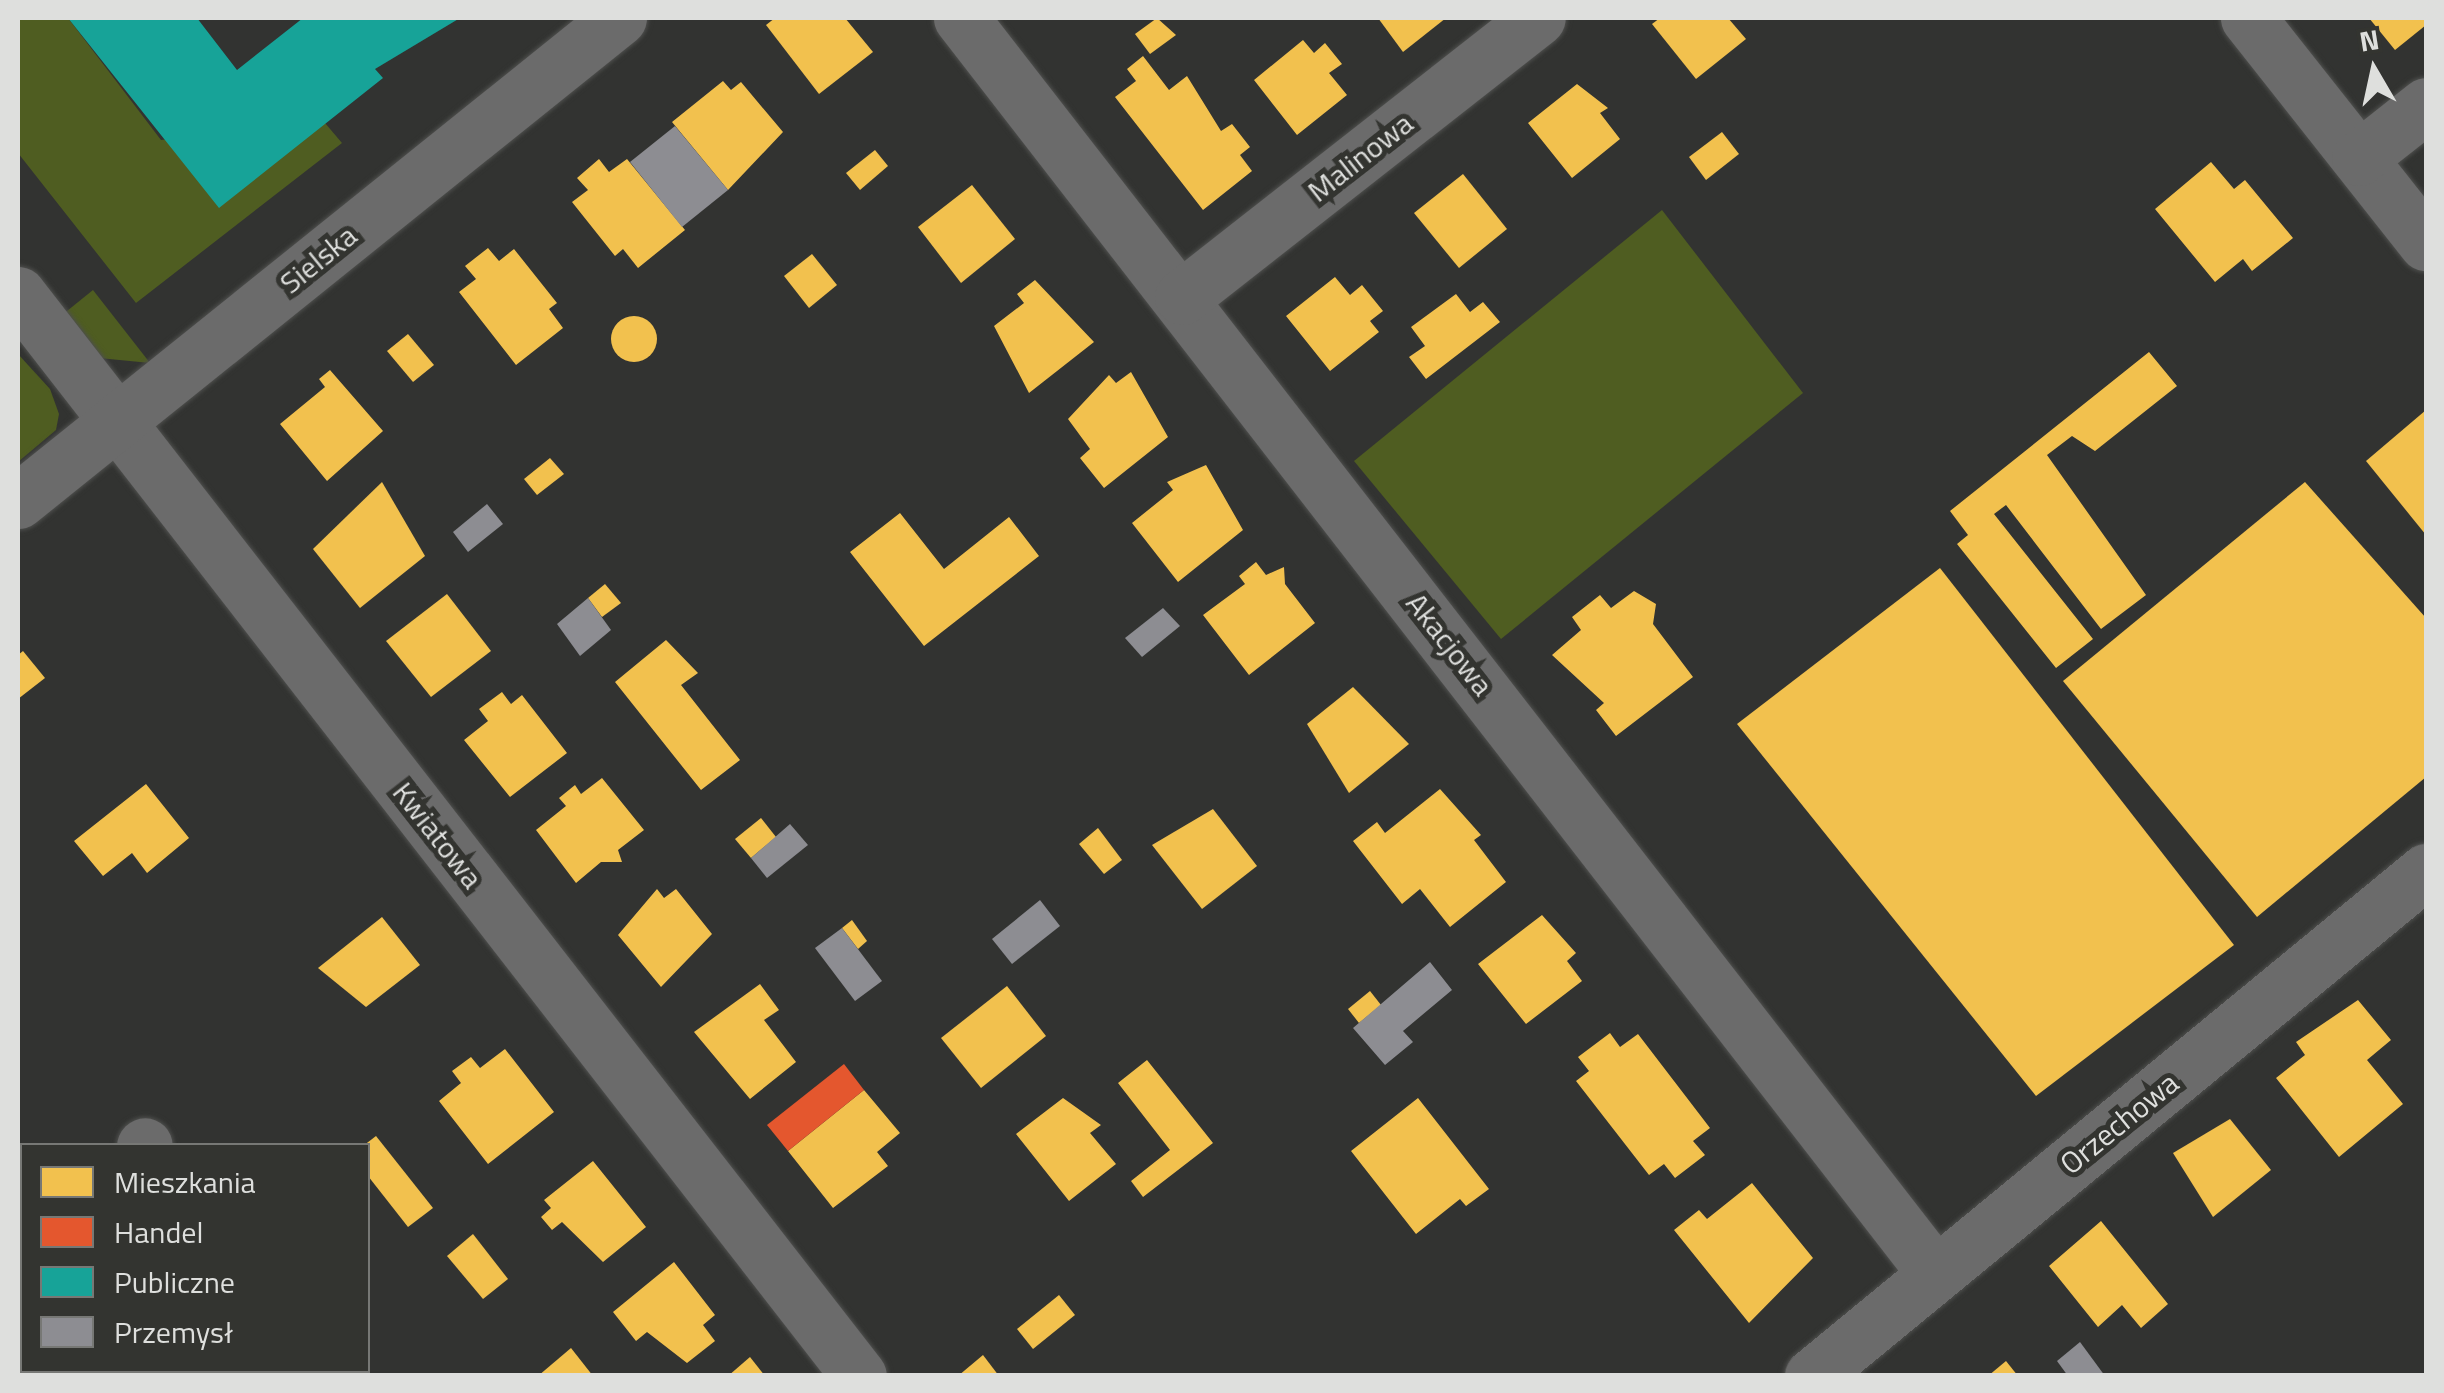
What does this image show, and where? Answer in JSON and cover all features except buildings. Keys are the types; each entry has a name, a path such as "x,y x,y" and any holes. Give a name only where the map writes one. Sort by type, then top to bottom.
{"street":[{"name":"Sielska","path":"18,501 619,18"},
{"name":"Akacjowa","path":"961,18 1182,297 1935,1274"},
{"name":"Malinowa","path":"1182,297 1538,18"},
{"path":"2248,18 2426,243"},
{"path":"2359,158 2426,105"},
{"name":"Kwiatowa","path":"18,294 859,1376"},
{"name":"Orzechowa","path":"1812,1376 2426,872"}],"green space":[{"path":"18,18 68,18 161,140 325,123 342,143 136,303 18,153"},
{"path":"1662,210 1803,393 1501,639 1354,461"},
{"path":"93,290 150,363 99,358 62,315"},
{"path":"18,354 50,389 59,414 56,430 18,462"}]}
